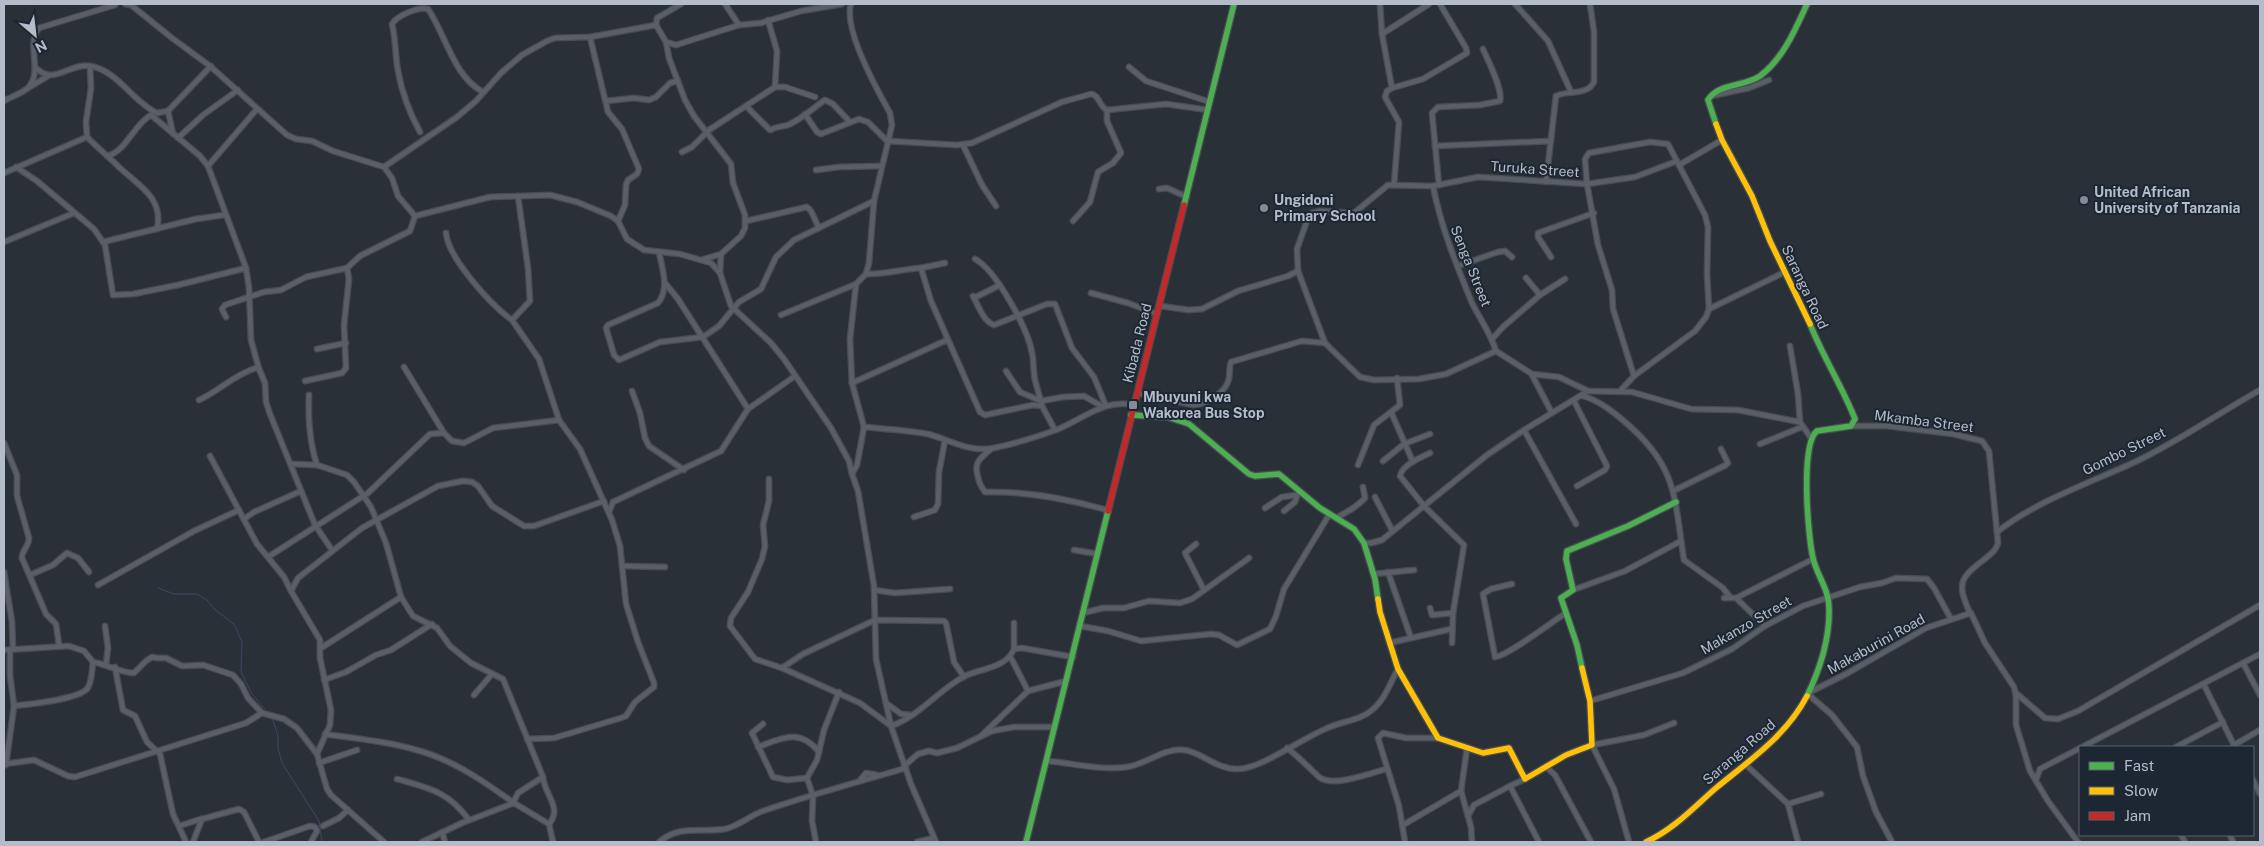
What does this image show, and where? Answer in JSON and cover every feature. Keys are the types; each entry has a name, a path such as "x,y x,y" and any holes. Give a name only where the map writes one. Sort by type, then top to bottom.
{"street":[{"path":"27,89 36,68 33,40 39,28 116,4"},
{"path":"125,4 132,5 172,38 211,66 287,135 296,139 312,141 333,151 384,167 392,178 398,196 415,216"},
{"path":"681,4 657,18 656,25 666,42 685,100 706,134 731,164 733,183 746,221 741,236 721,254 704,259"},
{"path":"725,4 739,25"},
{"path":"666,42 676,45 739,25 841,4 848,13 855,40 892,118 874,200 869,263 866,274 856,284 781,315"},
{"path":"848,13 851,4"},
{"name":"Kibada Road","path":"1026,842 1234,4"},
{"path":"1380,4 1382,34 1392,88"},
{"path":"1382,34 1429,4"},
{"path":"1440,4 1466,48 1467,53 1423,79 1387,91 1385,97 1399,122 1394,185 1384,188 1354,213 1320,211 1310,215 1297,249 1298,271 1325,343 1350,365 1359,376 1374,380 1419,379 1446,374 1496,351 1532,374 1559,377 1588,392 1632,392 1691,409 1738,410 1801,424"},
{"path":"1515,4 1548,41 1571,92"},
{"path":"1546,182 1556,96 1589,89 1594,82 1594,32 1590,4"},
{"path":"1709,97 1715,91 1749,82 1776,60 1787,45 1807,4"},
{"path":"420,132 407,107 401,87 397,43 392,24 395,19 413,11 428,9 453,58 470,81 483,92"},
{"path":"768,20 777,51 775,87"},
{"path":"384,167 457,117 500,73 522,55 547,41 555,38 590,37 656,25"},
{"path":"590,37 612,119 622,129 639,169 637,174 628,180 625,205 618,221"},
{"path":"1439,184 1432,113 1434,110 1500,101 1499,91 1483,49"},
{"path":"4,100 48,76 70,69 90,66 116,80 157,113 168,111 211,66"},
{"path":"90,66 91,88 86,122 87,136 107,156 144,186 155,201 159,218 157,229"},
{"path":"1129,67 1146,81 1210,102"},
{"path":"36,68 43,75 48,76"},
{"path":"606,101 634,98 650,100 656,97 670,83 678,80"},
{"path":"1709,97 1749,88 1769,80"},
{"path":"682,152 692,147 706,134 775,87 785,87 815,97"},
{"path":"176,137 238,90"},
{"path":"805,114 817,132 821,134 859,120 868,122 888,142 962,145 981,140 1062,102 1090,94 1097,97 1104,109 1107,110 1166,104 1208,110"},
{"name":"Saranga Road","path":"1709,97 1722,140 1752,196 1785,272 1804,310 1827,366 1854,415 1854,423 1851,426"},
{"path":"746,106 770,130 778,125 786,126 828,100 850,122"},
{"path":"208,166 257,109"},
{"path":"1073,221 1090,202 1098,172 1113,163 1121,153 1106,121 1107,110"},
{"path":"168,111 176,137"},
{"path":"107,156 118,151 141,123 151,115 200,156 208,166 224,214 246,268 250,297 251,340 265,383 266,402 316,526 332,550"},
{"path":"4,173 87,136"},
{"path":"1634,376 1613,309 1612,290 1598,245 1594,213 1587,184 1636,176 1678,163 1722,140"},
{"path":"1435,146 1454,143 1551,141"},
{"name":"Turuka Street","path":"1394,185 1433,186 1478,177 1587,184 1585,160 1589,153 1650,142 1668,144 1707,221 1706,274 1709,309"},
{"path":"962,145 982,185 996,206"},
{"path":"816,170 839,167 881,166"},
{"path":"16,167 37,181 94,229 103,242 112,292 116,296 178,285 246,268"},
{"name":"Senga Street","path":"1433,186 1447,242 1483,326 1493,338 1496,351"},
{"path":"1159,188 1167,188 1187,197"},
{"path":"415,216 490,197 550,194 604,212 618,221 627,239 644,250 704,259 711,263 720,273"},
{"path":"512,320 530,301 528,268 518,196"},
{"path":"659,252 665,283 661,299 658,303 608,325 606,328 616,359 619,360 660,342 703,337 718,326 739,302 762,289 776,257 784,247 874,200"},
{"path":"746,221 807,207 819,228"},
{"path":"4,242 74,213"},
{"path":"1551,257 1538,237 1538,233 1594,213"},
{"path":"103,242 224,214"},
{"path":"226,317 223,312 223,306 281,290 306,277 347,268 360,256 410,231 415,216"},
{"path":"446,233 450,246 467,274 503,314 512,320 540,359 559,420 564,424 580,449 608,512 620,546 626,604 654,683 654,687 635,702 626,716 554,738 528,740"},
{"path":"1458,266 1498,252 1505,251 1512,257"},
{"path":"721,254 720,273 726,296 733,310 771,342 831,428 849,461 858,491 874,590 876,659 886,704 891,726 905,767 935,840 917,842"},
{"path":"975,259 986,266 1000,285 1018,317 1032,352 1034,378 1041,403 1055,430"},
{"path":"866,274 921,268 944,263"},
{"path":"305,381 342,373 347,365 344,325 349,279 347,268"},
{"path":"921,268 931,301 980,412 985,415 1063,397 1084,396 1104,407"},
{"path":"1160,306 1189,310 1202,309 1238,291 1288,276 1298,271"},
{"path":"1620,391 1634,376 1696,330 1706,317 1709,309 1785,272"},
{"path":"1526,278 1540,295"},
{"path":"1493,338 1540,295 1565,279"},
{"path":"665,283 678,298 748,409"},
{"path":"852,474 857,465 864,427 852,383 849,349 856,284"},
{"path":"1000,285 974,297 990,324 999,324 1047,304 1055,304 1072,348 1094,377 1104,407"},
{"path":"1090,292 1157,314"},
{"path":"852,383 947,340"},
{"path":"1137,393 1194,405 1200,404 1224,389 1230,378 1229,366 1234,360 1297,341 1325,343"},
{"path":"317,349 346,343"},
{"path":"1790,346 1801,424 1811,438 1820,430 1851,426"},
{"path":"404,367 444,433 452,441 464,443 499,426 559,420"},
{"path":"199,400 246,371 259,369"},
{"path":"1006,371 1020,392 1041,403"},
{"path":"1532,374 1552,414"},
{"path":"291,590 298,578 332,550 376,519 438,486 463,481 478,486 492,506 524,526 534,526 603,500 613,502 722,451 748,409 795,376"},
{"path":"1358,465 1374,425 1400,404 1397,378"},
{"name":"Gombo Street","path":"1997,532 2029,512 2076,487 2149,454 2260,390"},
{"path":"632,391 640,413 644,438 649,446 684,470"},
{"path":"1364,543 1382,540 1487,455 1524,430 1588,392"},
{"path":"309,395 309,422 314,456 318,466"},
{"path":"1583,396 1600,402 1644,439 1660,461 1676,502 1684,560 1723,588 1727,597 1736,598 1813,559"},
{"path":"1574,400 1607,466 1605,470 1577,486"},
{"path":"864,427 912,431 945,440 961,447 992,449 1055,430 1104,407 1120,403 1134,406"},
{"path":"1391,412 1413,462"},
{"path":"1132,415 1160,417 1187,423 1202,432 1248,474 1255,476 1279,474 1298,493 1329,515 1354,529 1364,543 1373,574 1380,612 1398,669 1438,738 1441,741 1458,744 1488,754 1504,747 1509,748 1525,779"},
{"path":"268,557 363,496 397,467 430,434 438,422"},
{"path":"1760,444 1801,424"},
{"name":"Mkamba Street","path":"1851,426 1887,426 1953,434 1982,441 1989,451 1997,532 1996,549 1970,571 1962,582 1963,596 1970,613"},
{"path":"1524,430 1576,524"},
{"path":"430,434 444,433"},
{"path":"1383,461 1404,444 1430,434"},
{"name":"Saranga Road","path":"1646,842 1672,830 1707,796 1782,732 1809,693 1826,642 1829,624 1827,587 1813,559 1808,505 1811,438"},
{"path":"914,517 935,510 938,504 939,472 945,440"},
{"path":"4,443 17,475 17,496 29,538 29,544 21,556 46,614 56,624 59,645"},
{"path":"992,449 976,462 975,467 979,483 985,492 1006,491 1075,501 1108,510"},
{"path":"1673,491 1728,463 1721,450"},
{"path":"1430,453 1413,462 1401,472 1400,476 1424,506 1464,545 1451,629 1452,644"},
{"path":"210,456 257,544 284,577 318,634 331,717 317,754"},
{"path":"292,464 318,466 347,475 354,482 376,519 386,543 401,597 413,616 432,624 457,652 503,679 555,811 553,819 549,824"},
{"path":"768,479 769,501 763,525 765,546 762,559 756,578 731,618 730,624 755,659 839,692 860,703 891,726"},
{"path":"1336,518 1357,506 1366,498 1363,487"},
{"path":"244,519 254,512 301,491"},
{"path":"1265,508 1282,498 1298,493"},
{"path":"1284,511 1295,502 1298,493"},
{"path":"1375,497 1392,530"},
{"path":"608,512 613,502"},
{"path":"1574,590 1566,560 1567,551 1628,526 1676,502"},
{"path":"98,585 194,530 239,510"},
{"path":"1080,626 1108,631 1141,641 1211,634 1219,635 1231,644 1242,644 1270,628 1276,616 1284,589 1329,515"},
{"path":"1629,842 1614,789 1592,745 1590,700 1577,645 1561,598 1574,590 1625,571 1681,540"},
{"path":"1196,544 1185,553 1204,590"},
{"path":"1074,550 1098,554"},
{"path":"30,575 52,565 67,553 78,558 89,572"},
{"path":"1083,613 1103,608 1124,608 1149,601 1180,603 1192,599 1249,558"},
{"path":"622,566 666,567"},
{"path":"1373,574 1414,570"},
{"path":"4,572 12,622 10,676 14,706 5,765 24,760 34,760 68,776 75,777 155,750 246,723 262,713"},
{"path":"1388,572 1411,638"},
{"path":"1827,598 1896,578 1924,578 1931,582 1951,619"},
{"path":"1512,584 1491,588 1483,594 1495,657 1503,655 1566,613"},
{"path":"874,590 895,593 950,589"},
{"path":"320,648 401,597"},
{"path":"1736,598 1765,626"},
{"name":"Makanzo Street","path":"1590,700 1683,672 1732,649 1765,626 1803,606 1827,598"},
{"path":"1970,613 1985,642 2016,692 2045,718 2058,719 2078,711 2260,605"},
{"path":"1430,608 1432,614 1453,613"},
{"name":"Makaburini Road","path":"1809,693 1846,674 1915,633 1970,613"},
{"path":"782,668 803,654 875,620 946,623 954,662 964,677"},
{"path":"891,726 913,716 964,677 1004,663 1011,658 1014,649 1014,623"},
{"path":"324,680 346,672 376,655 391,650 432,624"},
{"path":"105,626 108,648 106,664"},
{"path":"1389,643 1451,629"},
{"path":"4,650 59,645 79,648 93,662 106,664 126,673 134,673 146,661 152,658 166,658 182,666 203,665 224,671 238,680 248,698 262,713 290,722 297,728 317,754 327,790 384,842"},
{"path":"1014,649 1022,648 1072,657"},
{"path":"2083,746 2204,685 2260,654"},
{"path":"1011,658 1028,691"},
{"path":"14,706 51,701 82,692 88,688 93,662"},
{"path":"2243,663 2260,695"},
{"path":"115,668 123,710 135,716 147,742 160,754 173,814 186,842"},
{"path":"1047,761 1126,768 1165,752 1186,750 1224,768 1239,770 1268,760 1287,748 1329,727 1371,712 1382,700 1398,669"},
{"path":"474,695 492,674"},
{"path":"982,736 1028,691 1066,681"},
{"path":"2204,685 2235,746 2260,730"},
{"path":"816,842 812,821 814,796 808,778 817,760 824,730 839,692"},
{"path":"2016,692 2016,725 2026,762 2035,781 2078,842"},
{"path":"1809,693 1832,715 1857,747 1863,776 1876,812 1892,842"},
{"path":"886,704 901,714 913,716"},
{"path":"2186,745 2222,722"},
{"path":"1468,816 1474,805 1576,750 1644,735 1674,723"},
{"path":"763,724 752,733 770,771 776,779 808,778"},
{"path":"659,842 672,834 688,829 717,830 734,826 761,812 905,767 918,754 929,751 937,753 957,748 982,736 1014,727 1055,727"},
{"path":"1406,842 1394,787 1386,769 1378,738 1383,733 1406,738 1438,738"},
{"path":"325,734 386,742 440,758 487,784 549,824 554,842"},
{"path":"758,747 796,736 811,744 819,752"},
{"path":"1287,748 1320,778 1326,780 1355,778 1386,769"},
{"path":"1467,748 1461,790 1472,842"},
{"path":"2035,781 2040,768 2079,748"},
{"path":"319,764 357,750"},
{"path":"2026,762 2040,768"},
{"path":"1745,764 1788,804 1798,842"},
{"path":"1546,767 1555,775 1591,842"},
{"path":"422,842 469,820 514,803 518,793 543,777"},
{"path":"397,779 428,787 449,798 469,820"},
{"path":"2256,783 2260,794"},
{"path":"1510,786 1539,842"},
{"path":"1403,825 1461,790"},
{"path":"1788,804 1821,794"},
{"path":"179,826 241,809 259,842"},
{"path":"322,826 339,818 348,810"},
{"path":"193,842 202,819"},
{"path":"264,842 315,826 317,831 311,842"},
{"path":"442,832 445,842"}],"waterway":[{"path":"158,588 174,594 197,594 207,600 214,609 234,624 242,642 241,672 252,694 265,709"},
{"path":"272,717 278,736 278,748 282,763 319,821 322,842"}],"traffic: fast":[{"path":"1184,205 1234,4"},
{"path":"1716,124 1708,100 1718,91 1754,79 1768,69 1782,53 1807,4"},
{"path":"1807,696 1823,654 1829,620 1827,595 1815,565 1811,547 1807,492 1808,453 1812,439 1817,431 1851,426 1855,419 1810,324"},
{"path":"1131,415 1168,417 1189,424 1249,474 1255,476 1279,474 1320,508 1354,529 1364,543 1375,579 1378,599"},
{"path":"1582,668 1577,645 1561,598 1573,590 1566,559 1567,551 1628,526 1676,502"},
{"path":"1026,842 1108,511"}],"traffic: slow":[{"path":"1716,124 1722,140 1752,196 1770,241 1810,324"},
{"path":"1378,599 1380,612 1398,669 1438,738 1483,753 1509,748 1525,779 1566,755 1592,745 1590,701 1582,668"},
{"path":"1646,842 1674,824 1754,757 1789,723 1807,696"}],"traffic: jam":[{"path":"1108,511 1184,205"}],"place":[{"name":"United African University of Tanzania","path":"2084,200"},
{"name":"Ungidoni Primary School","path":"1264,208"},
{"name":"Mbuyuni kwa Wakorea Bus Stop","path":"1133,405"}]}
